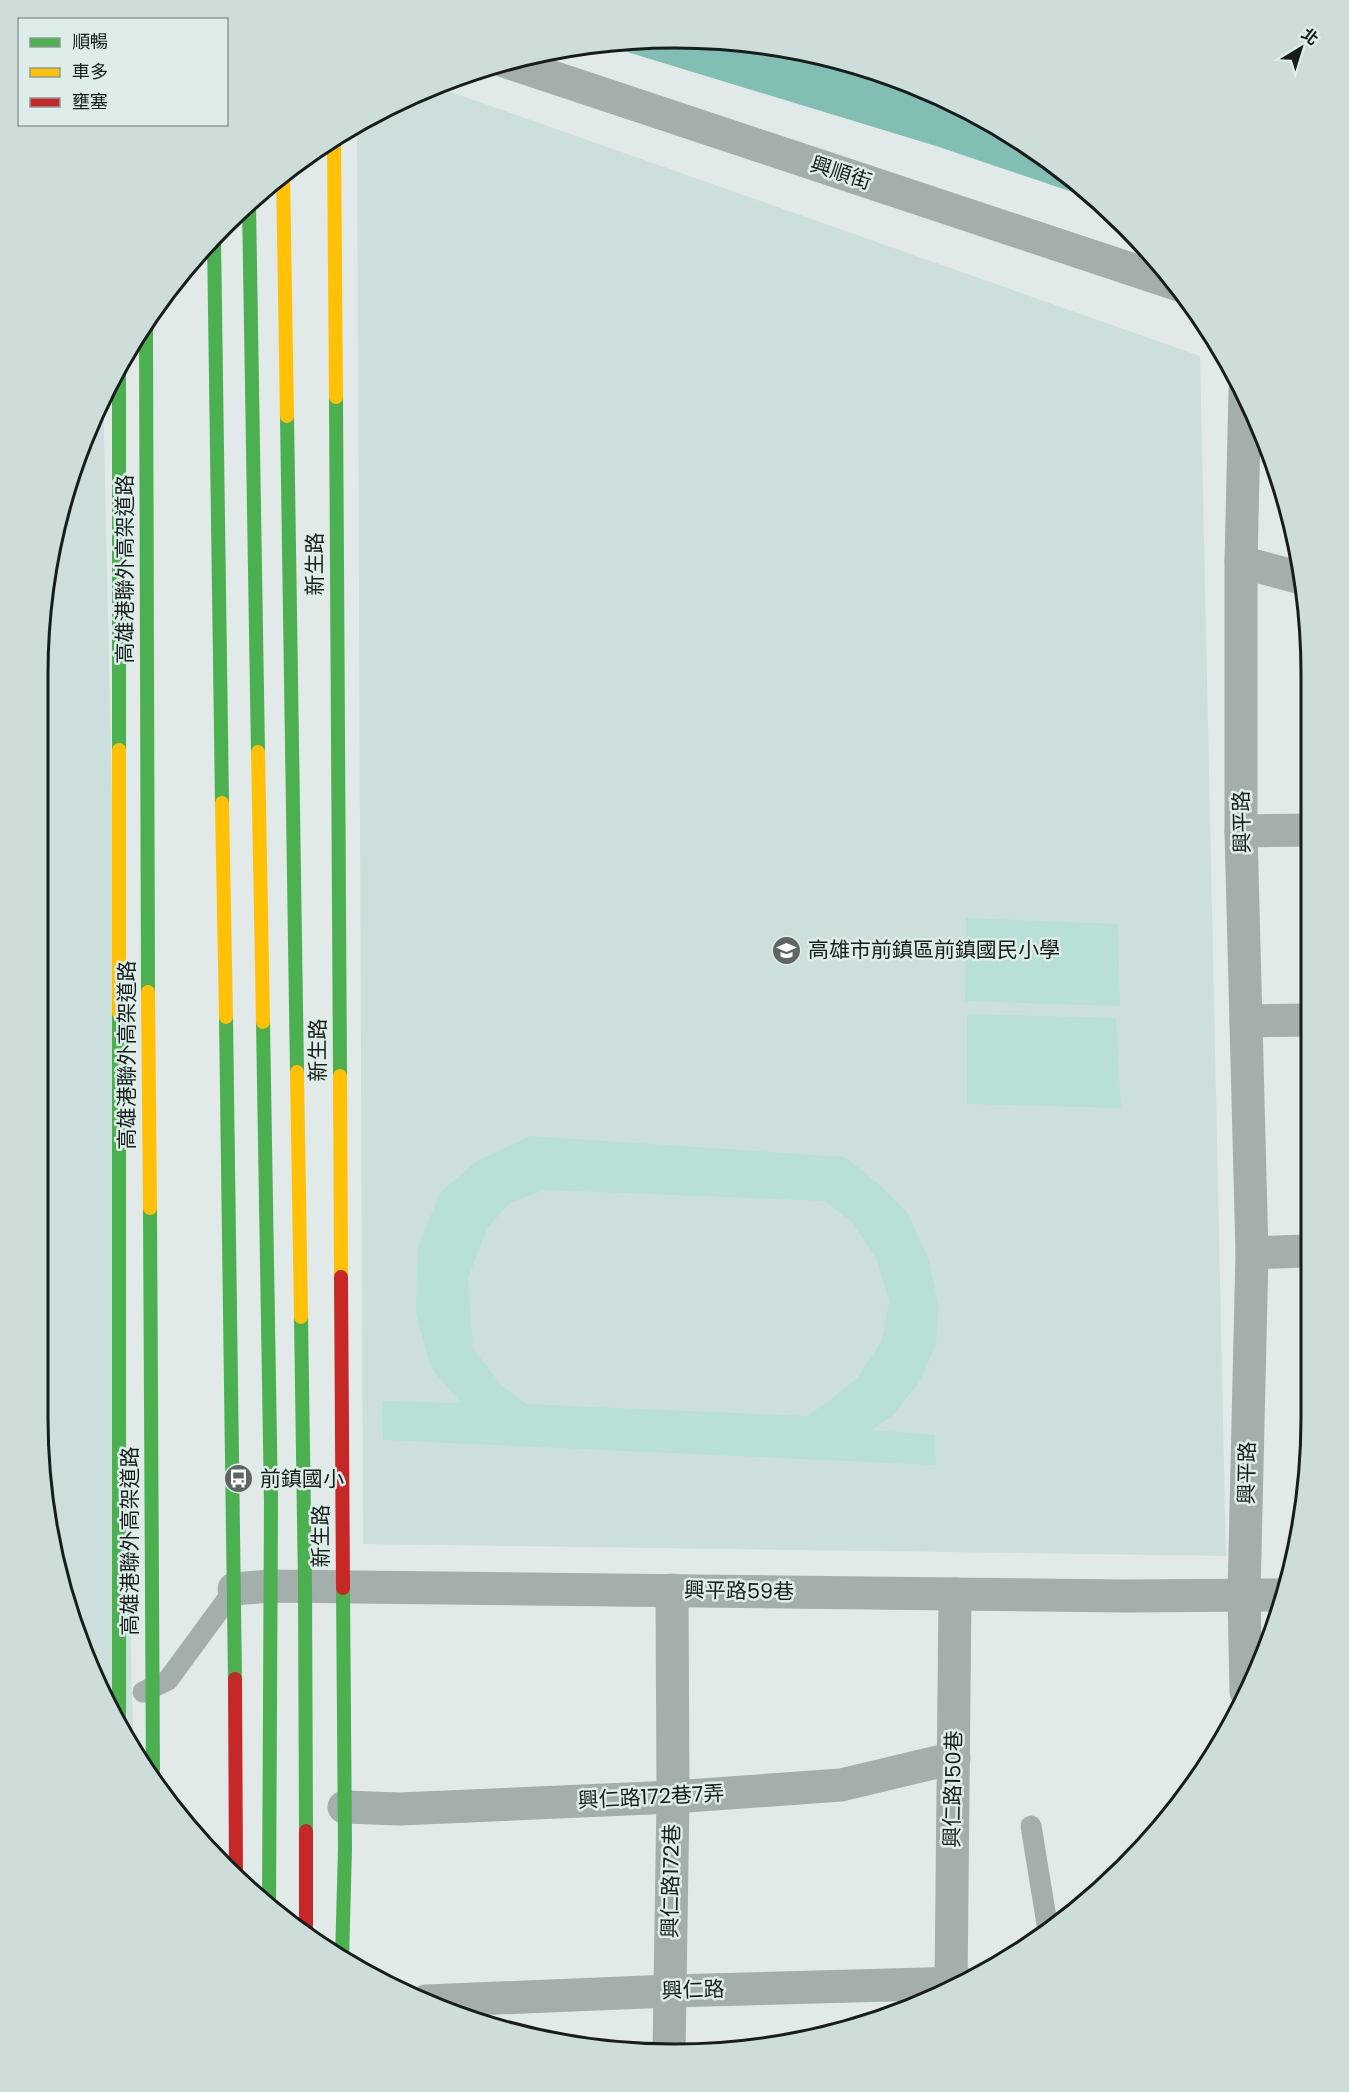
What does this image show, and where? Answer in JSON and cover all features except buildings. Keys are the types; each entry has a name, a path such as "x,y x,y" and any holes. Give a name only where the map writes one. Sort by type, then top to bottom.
{"main road":[{"name":"新生路","path":"334,149 344,1807 342,1948"},
{"name":"新生路","path":"283,185 305,1586 306,1924"},
{"path":"249,214 271,1490 269,1896"},
{"path":"214,249 234,1589 236,1866"},
{"name":"高雄港聯外高架道路","path":"146,339 153,1764"},
{"name":"高雄港聯外高架道路","path":"119,386 119,1706"}],"street":[{"name":"興順街","path":"522,67 1161,279"},
{"name":"興平路","path":"1244,416 1241,562 1241,831 1252,1253 1244,1594 1246,1673"},
{"path":"1241,562 1293,576"},
{"path":"1241,831 1301,831"},
{"path":"1246,1021 1301,1020"},
{"path":"1252,1253 1301,1251"},
{"name":"興平路59巷","path":"234,1589 305,1586 1126,1596 1275,1595"},
{"name":"興仁路172巷","path":"669,2044 672,1590"},
{"name":"興仁路150巷","path":"954,1978 955,1594"},
{"name":"興仁路172巷7弄","path":"344,1807 400,1809 672,1797 841,1785 954,1758"},
{"name":"興仁路","path":"456,2004 670,1991 938,1985"}],"lane":[{"path":"117,1703 168,1680 234,1589"},
{"path":"1031,1826 1047,1922"}],"shaded area":[{"path":"674,48 756,53 837,69 876,81 952,113 988,132 1023,154 1076,193 936,146 621,50"},
{"name":"高雄市前鎮區前鎮國民小學","path":"448,91 1200,356 1226,1556 363,1544 357,134 397,113"},
{"path":"104,418 133,1733 96,1657 69,1580 53,1499 48,1418 49,634 53,593 69,512 81,473"},
{"path":"966,918 1118,924 1120,1006 965,1001"},
{"path":"967,1014 1116,1018 1121,1108 967,1104"},
{"path":"530,1136 845,1157 880,1185 907,1212 928,1257 939,1306 936,1344 921,1380 894,1414 872,1430 935,1435 936,1465 383,1440 382,1401 461,1403 431,1368 416,1314 417,1250 440,1192 477,1161","holes":["545,1190 825,1201 851,1221 877,1260 889,1302 882,1340 858,1377 807,1416 526,1404 500,1384 473,1348 468,1278 488,1227 511,1202"]}],"traffic: fast":[{"path":"249,214 258,752"},
{"path":"214,249 222,803"},
{"path":"146,339 148,992"},
{"path":"119,386 119,750"},
{"path":"336,397 340,1076"},
{"path":"287,416 297,1072"},
{"path":"119,1013 119,1706"},
{"path":"226,1017 235,1679"},
{"path":"263,1022 271,1502 269,1896"},
{"path":"150,1208 153,1764"},
{"path":"301,1317 306,1831"},
{"path":"342,1948 345,1848 343,1588"}],"traffic: slow":[{"path":"334,149 336,397"},
{"path":"283,185 287,416"},
{"path":"119,750 119,1013"},
{"path":"258,752 263,1022"},
{"path":"222,803 226,1017"},
{"path":"148,992 150,1208"},
{"path":"297,1072 301,1317"},
{"path":"340,1076 341,1277"}],"traffic: jam":[{"path":"341,1277 343,1588"},
{"path":"235,1679 236,1866"},
{"path":"306,1831 306,1924"}],"place":[{"name":"高雄市前鎮區前鎮國民小學","path":"787,950"},
{"name":"前鎮國小","path":"239,1479"}]}
